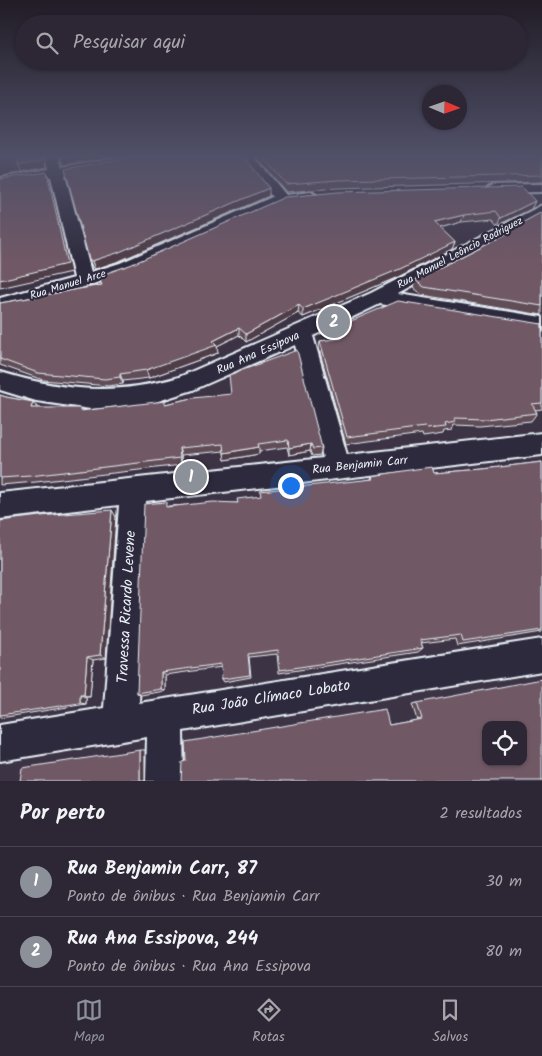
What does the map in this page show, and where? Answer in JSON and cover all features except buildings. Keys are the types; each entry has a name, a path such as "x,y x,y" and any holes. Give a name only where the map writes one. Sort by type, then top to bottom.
{"street":[{"path":"62,191 84,281"},
{"path":"275,191 281,199"},
{"name":"Rua Manuel Arce","path":"0,304 84,281 126,267 281,199 328,195"},
{"name":"Rua Manuel Leôncio Rodriguez","path":"378,297 542,210"},
{"path":"378,297 542,324"},
{"name":"Rua Ana Essipova","path":"0,381 36,392 75,399 117,398 152,394 201,378 378,297"},
{"path":"302,333 338,467"},
{"name":"Rua Benjamin Carr","path":"0,506 542,444"},
{"name":"Travessa Ricardo Levene","path":"121,723 134,490"},
{"name":"Rua João Clímaco Lobato","path":"0,743 542,655"},
{"path":"165,715 165,781"}],"place":[{"name":"Rua Ana Essipova, 244","path":"334,322"},
{"name":"Rua Benjamin Carr, 87","path":"191,477"}]}
